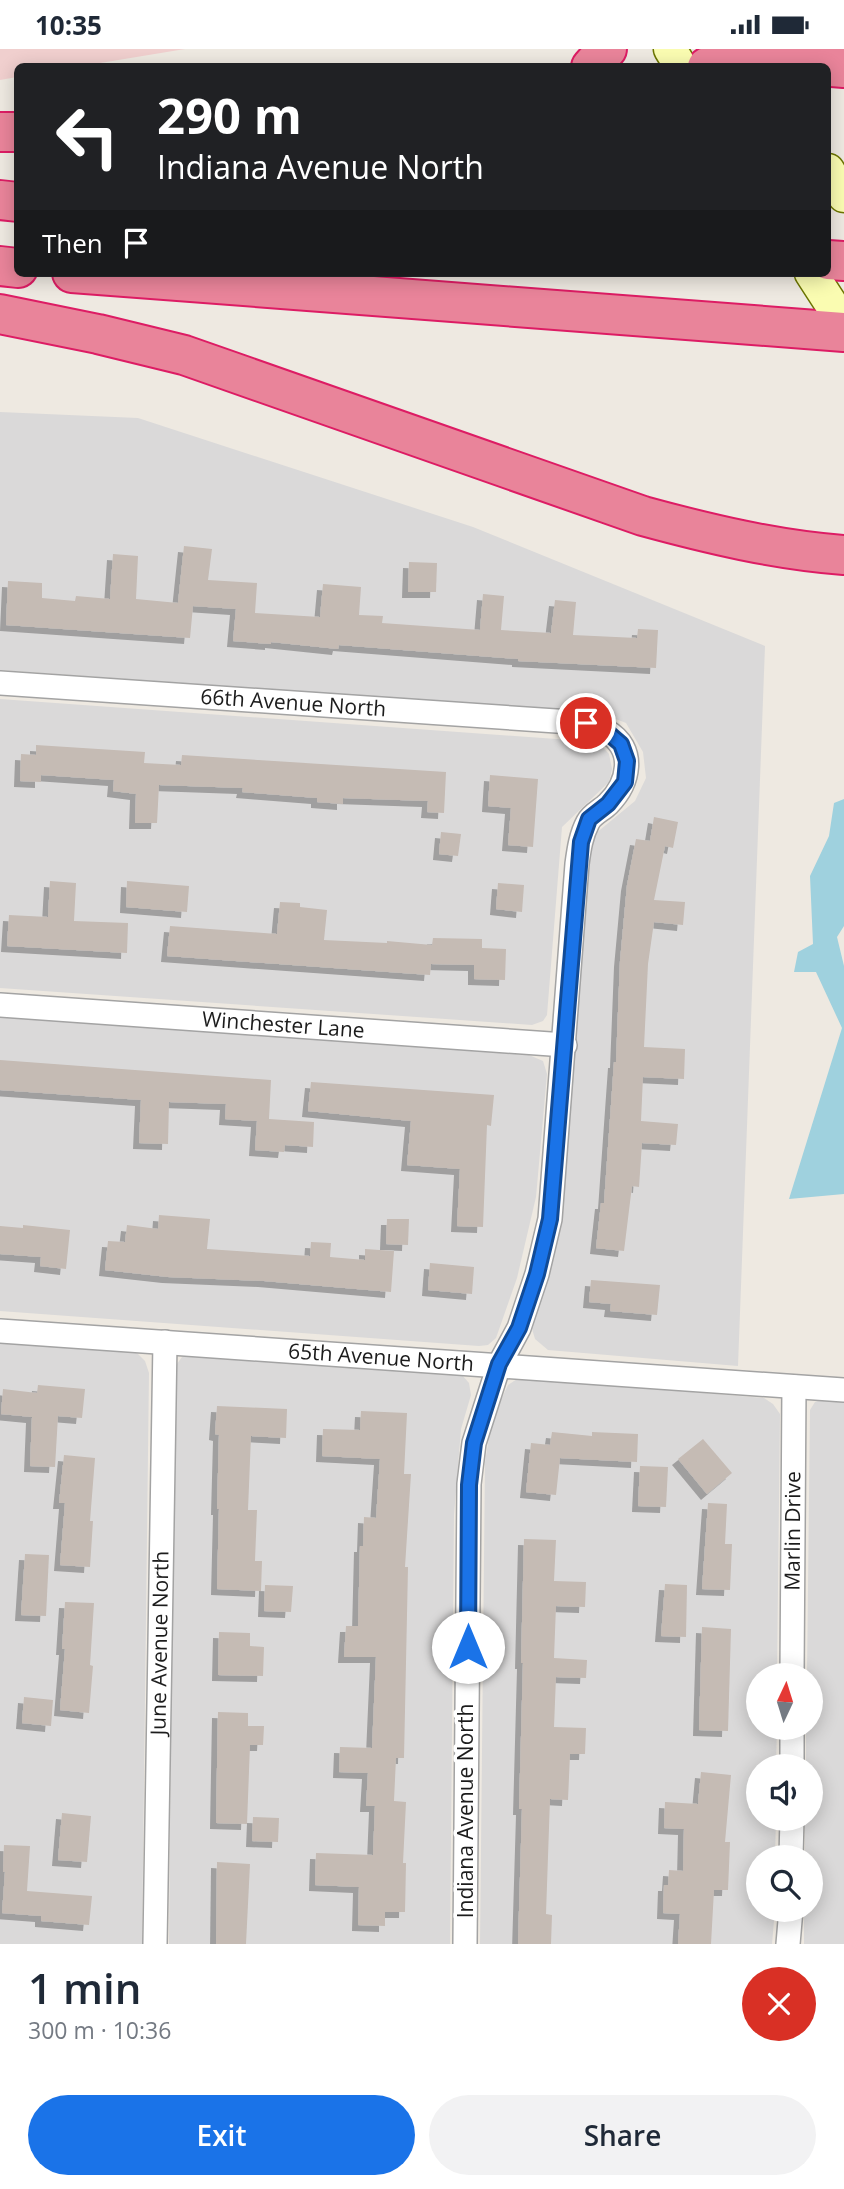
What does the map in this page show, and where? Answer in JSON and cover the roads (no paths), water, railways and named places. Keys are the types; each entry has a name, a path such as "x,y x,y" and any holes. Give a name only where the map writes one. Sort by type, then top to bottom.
{"highway":[{"path":"595,63 607,49"},
{"path":"732,63 758,59 796,63"},
{"path":"124,277 844,332"},
{"path":"0,314 184,355 620,508 688,529 778,547 844,555"},
{"path":"519,473 612,516 661,533 743,557 844,578"}],"main road":[{"path":"831,175 844,196"},
{"path":"814,277 844,324"}],"street":[{"name":"66th Avenue North","path":"0,683 586,723"},
{"name":"Indiana Avenue North","path":"465,1944 469,1485 474,1443 499,1364 519,1328 537,1274 550,1219 581,842 589,819 608,804 625,782 627,761 621,744 607,732 586,723"},
{"name":"Winchester Lane","path":"0,1005 565,1045"},
{"name":"65th Avenue North","path":"0,1331 844,1390"},
{"name":"June Avenue North","path":"155,1944 165,1342"},
{"name":"Marlin Drive","path":"792,1663 794,1387"},
{"path":"788,1944 790,1922"}],"water":[{"path":"844,799 844,926 837,937 844,966 844,1194 789,1199 842,1028 816,972 794,972 798,952 813,944 810,876 829,836 834,803"}]}
